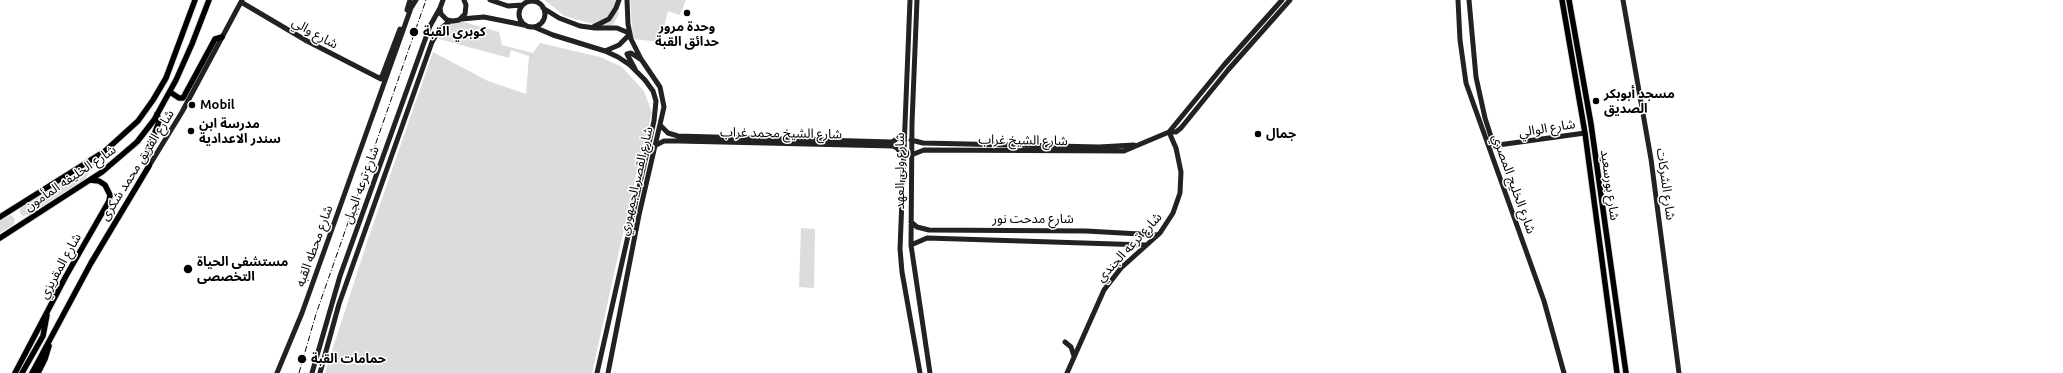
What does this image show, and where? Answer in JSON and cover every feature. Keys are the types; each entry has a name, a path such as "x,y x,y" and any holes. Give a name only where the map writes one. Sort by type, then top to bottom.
{"main road":[{"name":"شارع الخليفه المأمون","path":"0,217 105,151 138,121 166,78 195,0"},
{"path":"208,3 214,0"},
{"name":"شارع محطه القبه","path":"277,373 302,313 411,8 416,0"},
{"path":"461,19 466,11 464,0"},
{"path":"490,0 508,6 522,5 526,2 535,1 559,18 587,28 617,28 629,34 619,45 606,51"},
{"path":"587,28 598,25 609,18 616,8 619,0"},
{"name":"شارع القصر الجمهوري","path":"608,373 654,146 660,125 664,99 658,83 641,59 629,34 627,0"},
{"name":"شارع ولى العهد","path":"910,0 903,156 901,254 920,373"},
{"name":"شارع ولى العهد","path":"917,0 911,156 911,245 930,373"},
{"path":"1169,132 1224,65 1282,0"},
{"path":"1169,132 1176,132 1182,128 1228,70 1290,0"},
{"name":"شارع الخليج المصري","path":"1458,0 1460,40 1466,83 1544,301 1564,373"},
{"name":"شارع الخليج المصري","path":"1469,0 1476,77 1485,118 1494,146"},
{"name":"شارع بورسعيد","path":"1562,0 1585,133 1617,373"},
{"name":"شارع بورسعيد","path":"1569,0 1591,124 1626,373"},
{"name":"شارع الشركات","path":"1623,0 1651,159 1679,373"},
{"name":"شارع الفريق محمد شكرى","path":"49,341 91,263 182,112 242,1"},
{"name":"شارع والي","path":"242,1 307,41 381,78 410,1"},
{"name":"شارع الخليفه المأمون","path":"0,238 116,162 131,149 157,114 170,92 188,55 208,3"},
{"path":"441,3 443,16 450,21 484,17 534,27 539,25 544,18 543,8"},
{"name":"شارع ترعه الجبل","path":"312,373 340,276 430,26 441,3"},
{"path":"522,5 518,15 524,25"},
{"name":"شارع ترعه الجبل","path":"320,373 339,304 419,77 435,36 441,27 450,21"},
{"name":"شارع القصر الجمهوري","path":"534,27 553,35 606,51 635,70 653,91 656,111 596,373"},
{"path":"170,92 179,98 183,98 216,39 222,37"},
{"path":"635,70 627,56 628,53 631,53 641,59"},
{"path":"413,75 419,77"},
{"path":"149,166 146,155 159,122 157,114"},
{"name":"شارع الشيخ محمد غراب","path":"660,125 668,133 678,136 892,142 904,134"},
{"name":"شارع الشيخ غراب","path":"911,156 924,150 1111,152 1127,150 1134,145 1169,132"},
{"name":"شارع ترعه الجندي","path":"1067,373 1104,290 1121,268 1158,236 1173,213 1181,185 1178,155 1169,132"},
{"name":"شارع الوالي","path":"1488,147 1585,133"},
{"name":"شارع الشيخ غراب","path":"912,140 923,144 1134,145"},
{"name":"شارع الشيخ محمد غراب","path":"654,146 664,141 893,146 897,148 903,156"},
{"path":"1009,145 1009,152"},
{"name":"شارع المقريزي","path":"15,373 109,201 110,195 105,185 96,180 89,180"},
{"path":"362,214 370,218"},
{"name":"شارع مدحت نور","path":"911,222 917,227 929,230 1086,231 1158,236"},
{"name":"شارع مدحت نور","path":"911,245 927,238 1146,245"},
{"path":"1608,314 1612,314 1618,310"},
{"path":"22,373 43,336 47,312"},
{"path":"1610,327 1620,323"},
{"path":"32,373 49,341"},
{"path":"38,373 47,354 49,341"},
{"path":"1066,342 1071,347 1074,357"},
{"path":"320,348 327,349"}],"shaded area":[{"path":"545,0 618,0 619,14 613,25 604,27 564,16"},
{"path":"630,0 686,0 680,15 668,11 660,42 633,39"},
{"path":"457,20 499,32 502,45 533,53 540,43 600,57 622,67 644,91 652,113 640,157 592,373 325,373 368,239 433,52 488,81 526,94 529,56 511,50 509,58 439,39 444,24"},
{"path":"96,163 85,179 28,215 23,216 20,213 20,207 87,165"},
{"path":"11,215 15,219 14,224 0,233 0,221"},
{"path":"801,228 815,229 814,288 799,287"}],"railway":[{"path":"299,373 316,314 426,0"}],"place":[{"name":"وحدة مرور حدائق القبة","path":"687,13"},
{"name":"كوبري القبة","path":"414,32"},
{"name":"مسجد أبوبكر الصديق","path":"1596,101"},
{"name":"Mobil","path":"192,105"},
{"name":"مدرسة ابن سندر الاعدادية","path":"191,131"},
{"name":"جمال","path":"1258,134"},
{"name":"مستشفى الحياة التخصصى","path":"188,269"},
{"name":"حمامات القبة","path":"302,359"}]}
